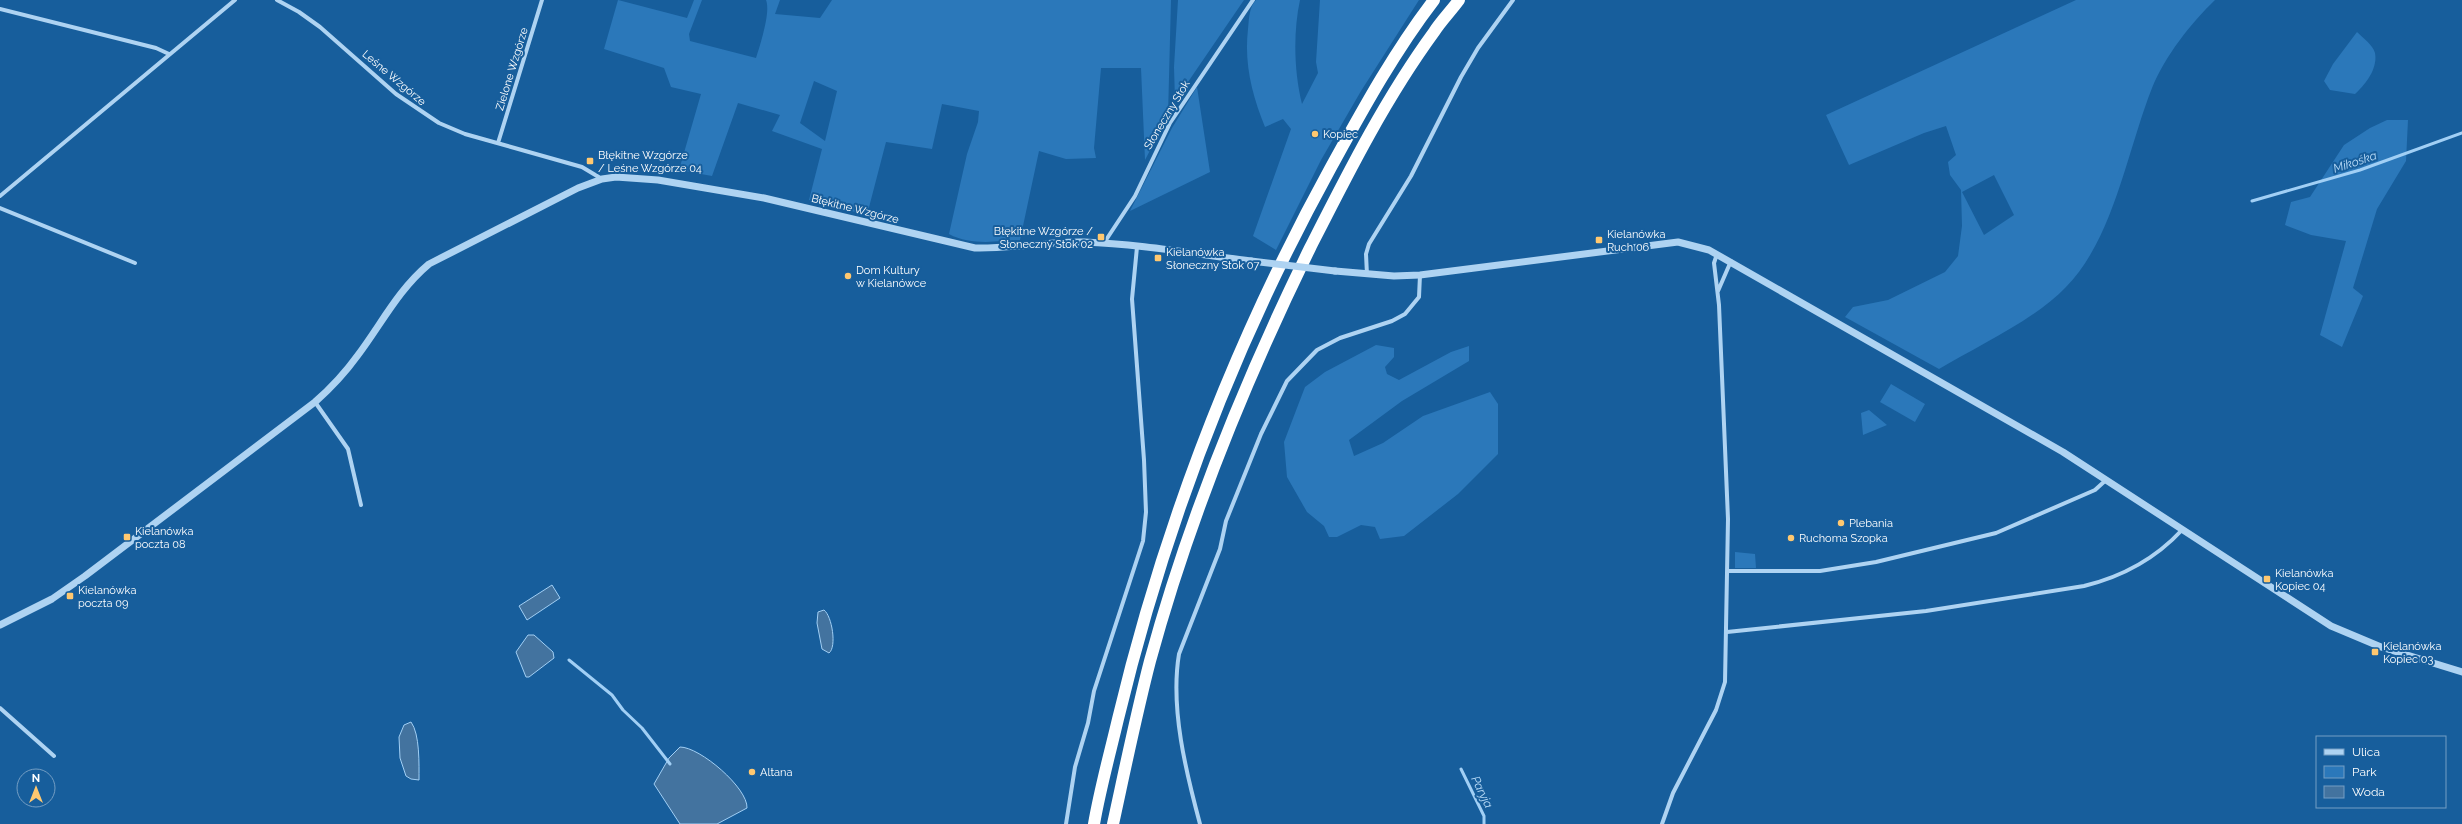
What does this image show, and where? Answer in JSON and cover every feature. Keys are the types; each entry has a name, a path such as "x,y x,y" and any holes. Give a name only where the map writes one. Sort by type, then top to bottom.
{"highway":[{"path":"1094,824 1132,663 1156,580 1184,494 1230,374 1265,295 1315,196 1382,78 1416,23 1434,0"},
{"path":"1113,824 1150,660 1204,496 1256,361 1283,303 1354,165 1410,68 1434,32 1459,0"}],"street":[{"path":"0,196 235,0"},
{"name":"Leśne Wzgórze","path":"277,0 320,26 414,109 439,123 498,143 582,167 602,179"},
{"name":"Zielone Wzgórze","path":"498,143 542,0"},
{"name":"Słoneczny Stok","path":"1104,243 1135,196 1170,123 1253,0"},
{"path":"1367,275 1366,254 1369,244 1411,176 1461,77 1478,48 1513,0"},
{"path":"0,9 156,48 169,54"},
{"name":"Błękitne Wzgórze","path":"0,625 52,599 85,576 315,402 340,378 359,354 399,293 412,278 429,264 578,188 602,179 631,177 658,180 764,198 975,248 1002,249 1064,243 1104,243 1367,275 1420,275 1666,242 1690,244 1717,254 2020,426 2331,626 2381,647 2462,672"},
{"path":"0,208 135,263"},
{"path":"1066,824 1075,767 1094,691 1142,541 1146,512 1144,460 1132,299 1137,247"},
{"path":"1662,824 1673,793 1716,710 1725,682 1728,519 1718,292 1714,263 1717,254"},
{"path":"1718,292 1731,262"},
{"path":"1200,824 1178,714 1176,688 1178,662 1220,549 1226,521 1261,434 1287,381 1317,350 1340,338 1392,321 1405,314 1419,296 1420,275"},
{"path":"315,402 348,449 361,505"},
{"path":"1728,571 1820,570 1876,562 1996,533 2094,490 2106,480"},
{"path":"1727,632 1933,610 2084,586 2104,581 2154,556 2182,530"},
{"path":"0,708 54,756"}],"green space":[{"path":"618,0 687,18 694,0 702,0 689,34 690,41 756,58 766,20 766,0 780,0 775,14 820,18 832,0 1171,0 1168,116 1145,160 1141,68 1101,68 1094,148 1096,158 1066,159 1039,151 1020,240 984,242 957,238 949,234 967,154 978,122 979,111 942,104 932,149 886,142 867,215 809,200 822,149 772,131 780,115 738,103 712,176 679,170 701,94 671,87 664,68 604,49","holes":["814,81 837,91 825,141 800,123"]},
{"path":"1178,0 1244,0 1175,101 1174,67"},
{"path":"1256,0 1300,0 1296,25 1295,52 1297,79 1302,104 1318,73 1316,62 1320,0 1419,0 1361,91 1321,160 1276,250 1253,236 1291,129 1283,119 1265,127 1256,103 1248,67 1247,42 1250,13"},
{"path":"2076,0 2215,0 2179,41 2157,76 2143,113 2118,193 2108,219 2096,244 2082,267 2054,299 2039,310 2023,321 1939,369 1845,317 1853,307 1888,300 1945,272 1958,256 1962,226 1961,190 1950,175 1948,162 1956,155 1946,126 1924,133 1849,165 1826,115","holes":["1994,175 2014,215 1984,235 1962,192"]},
{"path":"2357,32 2370,44 2374,50 2375,65 2373,71 2367,81 2355,94 2330,90 2324,81 2333,64"},
{"path":"1197,87 1210,172 1130,211 1172,128"},
{"path":"2387,120 2408,120 2406,161 2377,209 2353,288 2363,296 2342,347 2320,335 2346,241 2311,235 2285,225 2291,202 2310,197 2344,145 2370,128"},
{"path":"1376,345 1394,348 1394,357 1385,367 1387,374 1399,380 1451,352 1469,346 1469,361 1402,401 1349,440 1354,456 1383,443 1423,416 1490,392 1498,404 1498,454 1458,494 1404,536 1380,539 1375,527 1361,525 1337,537 1329,537 1324,526 1307,512 1287,477 1284,442 1305,387 1325,372"},
{"path":"1891,384 1925,404 1915,422 1880,402"},
{"path":"1869,410 1887,425 1863,435 1861,413"},
{"path":"1735,552 1755,554 1756,568 1735,568"}],"water":[{"path":"552,585 560,598 527,620 519,606"},
{"path":"824,610 829,618 833,638 833,645 829,653 822,649 817,623 818,612"},
{"path":"528,635 534,635 553,652 554,658 529,677 526,677 516,652"},
{"path":"411,722 416,734 419,758 419,780 411,779 406,776 400,758 399,737 404,725"},
{"path":"680,747 689,749 699,754 710,761 732,780 740,790 747,808 717,824 680,824 654,784 669,758"}],"waterway":[{"name":"Mikośka","path":"2252,201 2360,170 2462,133"},
{"path":"569,660 612,695 623,710 642,728 670,764"},
{"name":"Paryja","path":"1461,769 1484,816 1484,824"}],"place":[{"name":"Kopiec","path":"1315,134"},
{"name":"Błękitne Wzgórze / Leśne Wzgórze 04","path":"590,161"},
{"name":"Błękitne Wzgórze / Słoneczny Stok 02","path":"1101,237"},
{"name":"Kielanówka Ruch 06","path":"1599,240"},
{"name":"Kielanówka Słoneczny Stok 07","path":"1158,258"},
{"name":"Dom Kultury w Kielanówce","path":"848,276"},
{"name":"Plebania","path":"1841,523"},
{"name":"Kielanówka poczta 08","path":"127,537"},
{"name":"Ruchoma Szopka","path":"1791,538"},
{"name":"Kielanówka Kopiec 04","path":"2267,579"},
{"name":"Kielanówka poczta 09","path":"70,596"},
{"name":"Kielanówka Kopiec 03","path":"2375,652"},
{"name":"Altana","path":"752,772"}]}
